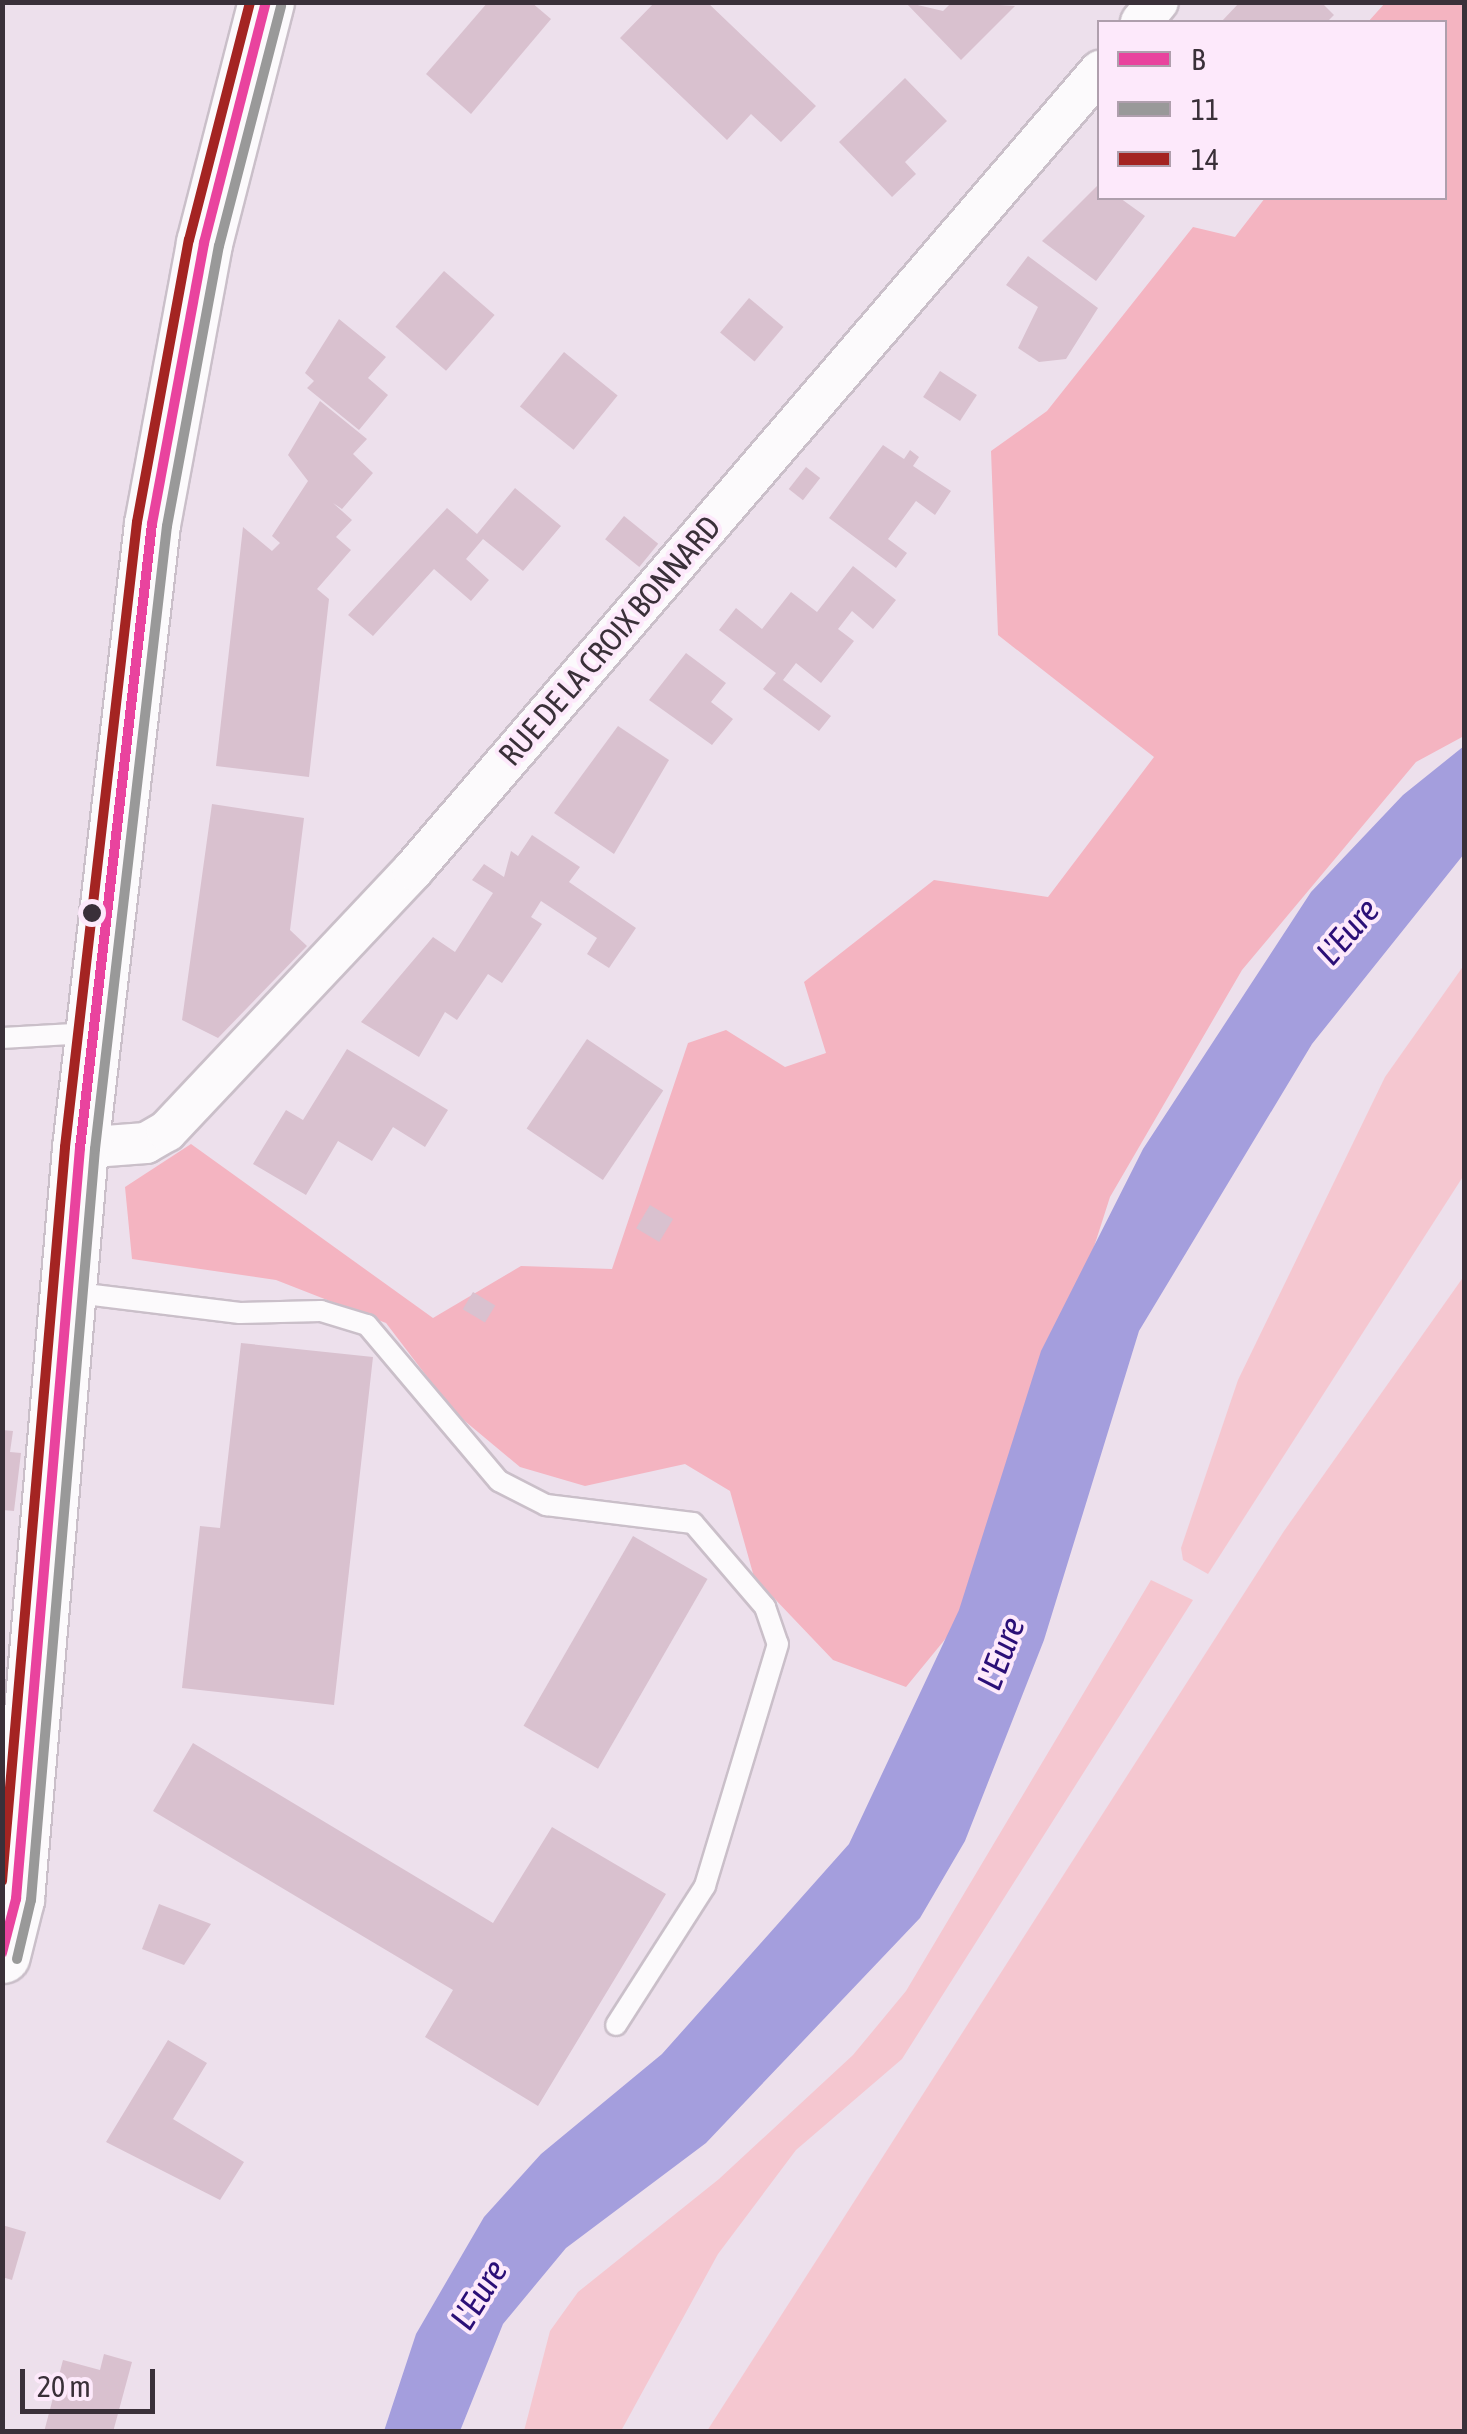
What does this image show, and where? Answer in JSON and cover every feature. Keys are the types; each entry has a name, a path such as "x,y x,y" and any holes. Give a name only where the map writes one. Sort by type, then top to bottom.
{"main road":[{"path":"2,1955 16,1899 92,1033 174,383 266,2"}],"street":[{"name":"RUE DE LA CROIX BONNARD","path":"80,1148 146,1143 167,1130 263,1029 413,870 1097,74"}],"lane":[{"path":"2,1038 92,1033"},
{"path":"67,1292 240,1314 321,1312 367,1326 499,1480 546,1505 692,1523 765,1607 778,1644 704,1886 616,2024"}],"shaded area":[{"path":"1385,3 1464,3 1464,736 1416,762 1242,970 1110,1197 983,1593 906,1687 833,1660 754,1577 730,1491 685,1464 585,1486 520,1467 454,1412 386,1323 276,1280 132,1259 125,1187 191,1144 433,1318 521,1266 612,1269 688,1043 726,1030 785,1067 826,1053 804,982 934,880 1048,897 1154,757 998,635 991,451 1047,411 1193,227 1235,237 1263,200 1447,200 1447,20 1370,20"},
{"path":"1464,965 1464,1175 1208,1574 1183,1560 1181,1548 1238,1380 1385,1077"},
{"path":"1464,1276 1464,2431 707,2431 1284,1531"},
{"path":"1151,1580 1193,1600 902,2059 796,2150 718,2254 621,2431 524,2431 550,2331 578,2292 719,2179 853,2055 906,1991"}],"water":[{"name":"L'Eure","path":"1464,746 1464,854 1312,1044 1139,1331 1044,1640 965,1841 920,1918 706,2143 566,2248 503,2324 460,2431 384,2431 416,2334 484,2217 541,2154 662,2054 849,1844 959,1610 1041,1351 1143,1149 1311,892 1403,795"}],"building":[{"path":"488,2 531,2 551,19 471,114 426,74"},
{"path":"655,2 707,2 816,106 781,142 751,114 727,140 620,38"},
{"path":"905,2 943,11 952,2 1015,6 961,60"},
{"path":"1240,2 1321,2 1334,15 1329,20 1223,20"},
{"path":"905,78 947,121 905,162 916,174 892,197 839,142"},
{"path":"1097,186 1097,200 1123,200 1145,216 1096,281 1042,241"},
{"path":"1028,256 1098,308 1066,359 1039,362 1018,348 1038,307 1006,285"},
{"path":"444,271 495,315 446,371 395,327"},
{"path":"749,298 783,327 755,361 720,332"},
{"path":"339,319 386,357 368,378 388,395 359,430 307,388 314,381 305,373"},
{"path":"564,352 618,395 574,450 520,406"},
{"path":"940,371 977,395 960,421 923,397"},
{"path":"320,401 367,439 353,454 373,473 342,509 333,503 352,520 336,537 351,550 317,589 329,599 309,777 216,766 243,527 272,551 280,543 272,536 308,481 288,455"},
{"path":"883,445 904,459 910,450 919,457 913,466 951,491 935,515 916,501 888,539 907,553 896,568 829,518"},
{"path":"806,467 820,478 803,500 789,489"},
{"path":"515,488 561,526 523,571 483,539 466,559 489,580 471,601 434,569 373,636 348,615 447,508 477,534"},
{"path":"624,516 658,544 639,567 605,539"},
{"path":"853,566 896,600 873,629 852,611 838,629 854,641 821,683 796,663 783,680 831,716 819,731 763,689 776,673 719,630 736,608 762,629 791,592 817,612"},
{"path":"686,653 726,683 711,702 733,719 712,745 649,700"},
{"path":"618,726 669,760 614,854 554,813"},
{"path":"212,804 304,818 290,930 307,946 218,1038 182,1020"},
{"path":"532,835 580,867 569,882 636,928 609,968 587,954 597,938 541,901 531,917 542,924 502,983 488,974 457,1020 445,1012 419,1057 361,1022 433,937 455,952 493,893 472,880 484,864 504,877 511,851 518,856"},
{"path":"587,1039 663,1090 603,1180 527,1129"},
{"path":"347,1049 448,1110 425,1147 393,1127 372,1161 338,1141 306,1195 253,1164 286,1110 303,1120"},
{"path":"650,1205 673,1219 659,1242 636,1228"},
{"path":"473,1292 495,1305 485,1323 463,1309"},
{"path":"241,1343 373,1357 334,1705 182,1688 200,1526 220,1528"},
{"path":"2,1430 13,1431 10,1452 21,1453 14,1511 2,1510"},
{"path":"633,1536 707,1579 598,1769 524,1726"},
{"path":"193,1743 493,1923 552,1827 666,1894 538,2106 425,2037 453,1990 153,1811"},
{"path":"159,1904 211,1924 184,1965 142,1949"},
{"path":"168,2040 207,2063 173,2119 244,2162 220,2200 106,2142"},
{"path":"2,2225 26,2232 12,2280 2,2277"},
{"path":"104,2354 132,2362 113,2432 44,2432 63,2360 100,2370"}],"transit line":[{"name":"14","path":"2,1881 65,1147 137,522 189,240 250,2"},
{"name":"B","path":"2,1953 16,1899 80,1148 152,524 204,243 266,2"},
{"name":"11","path":"17,1959 31,1900 95,1149 167,526 219,246 281,6"}]}
